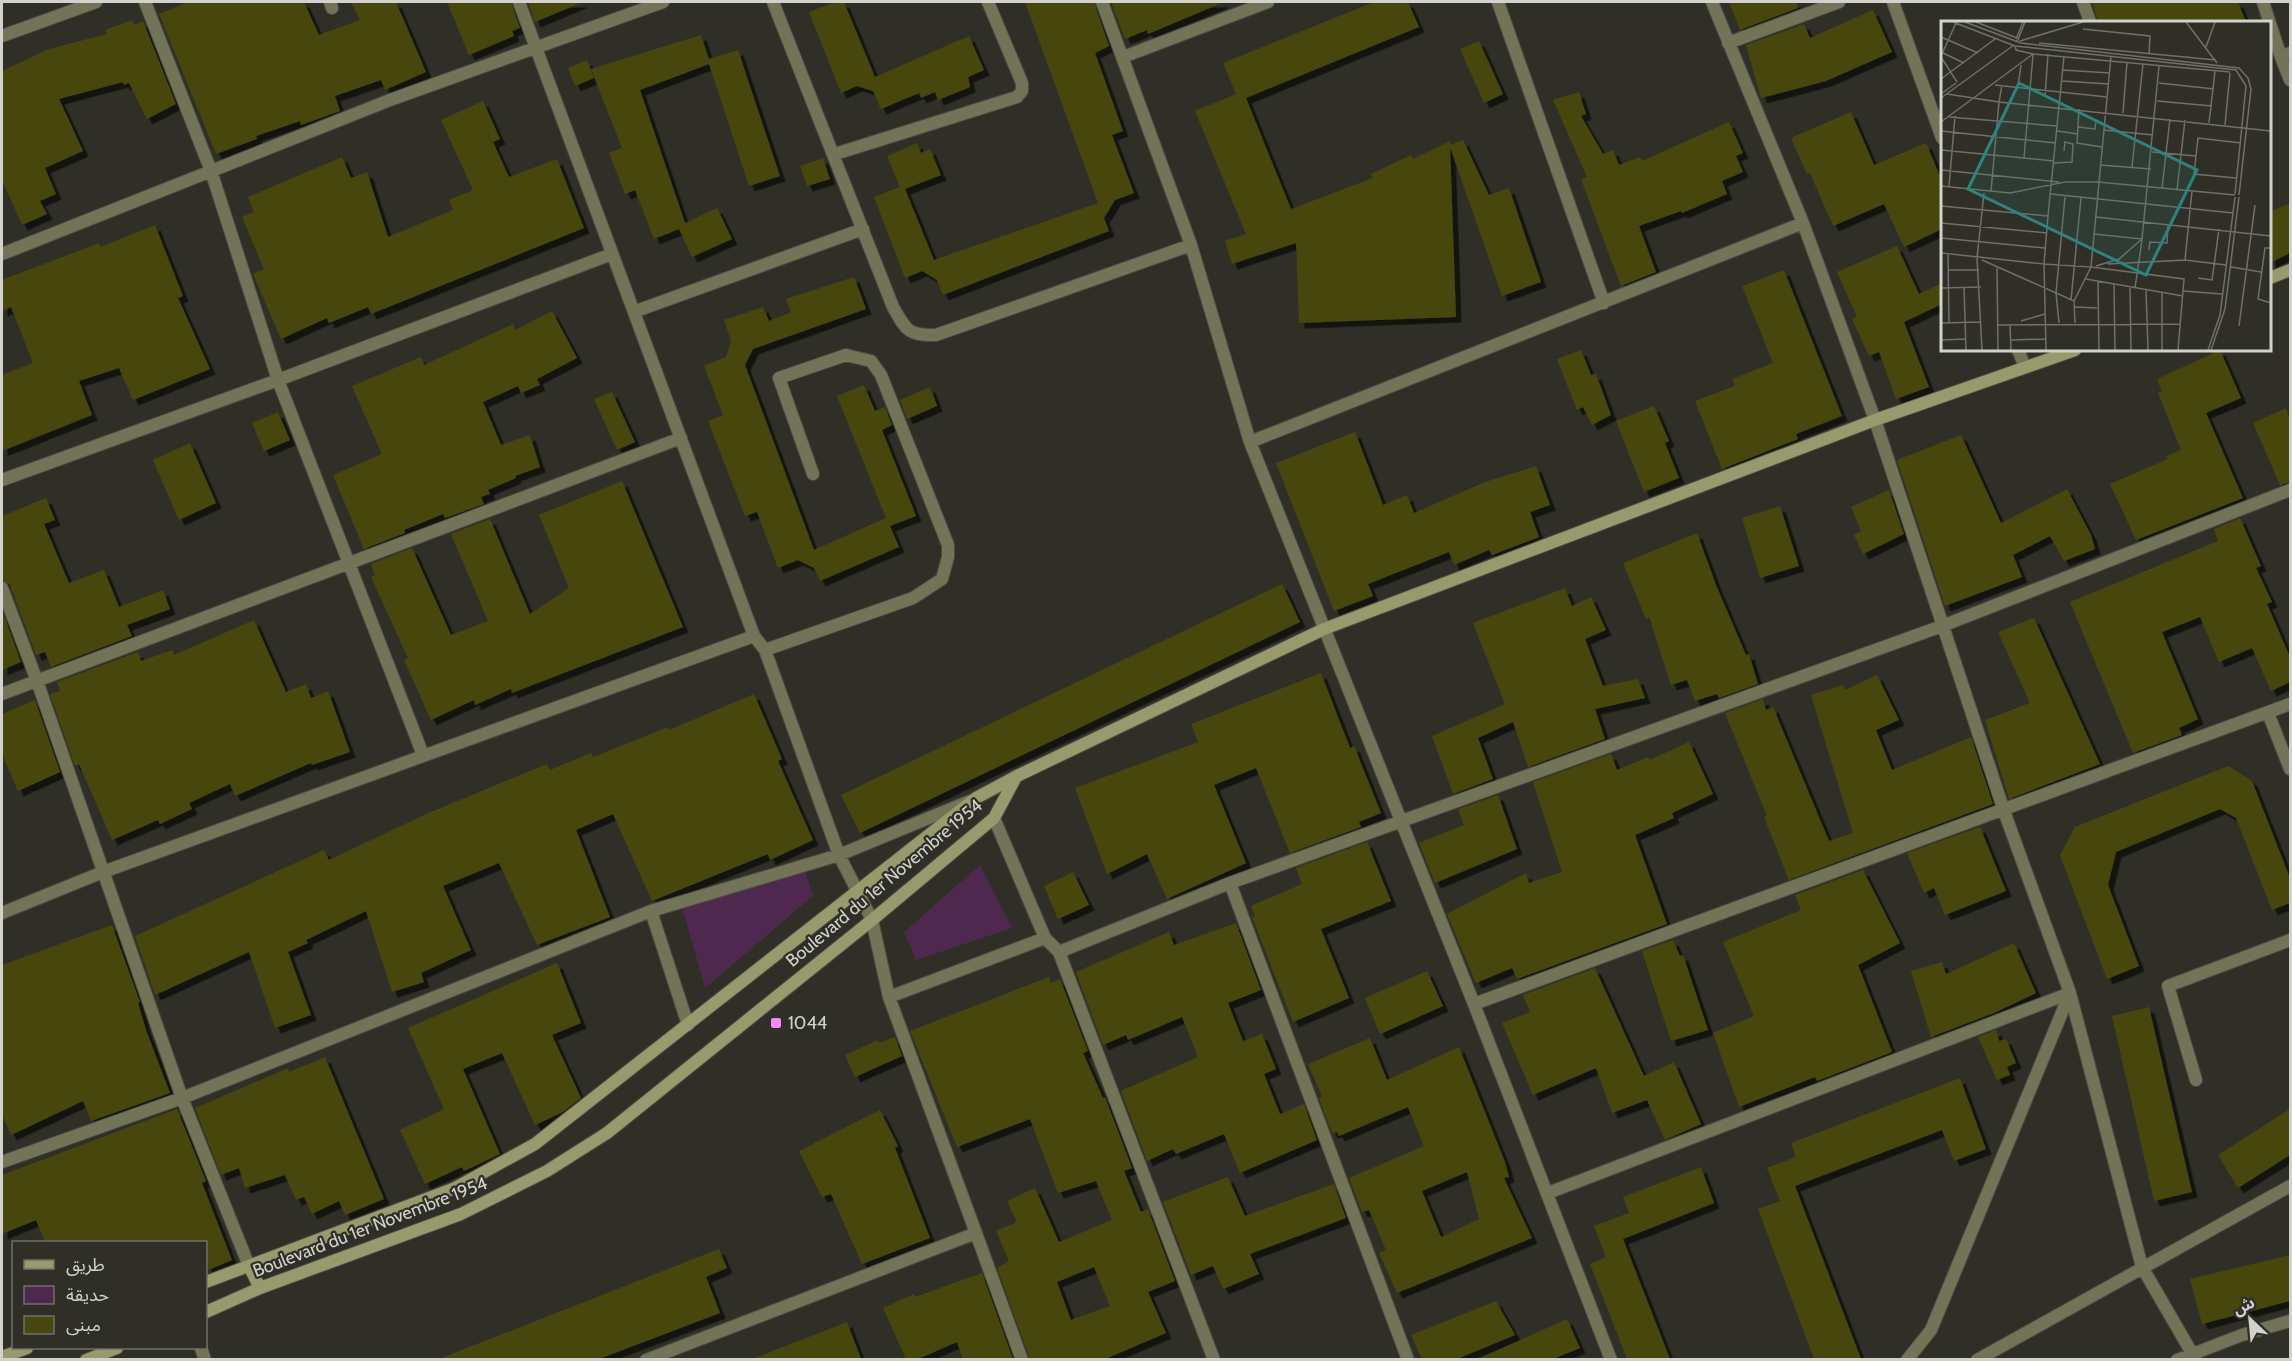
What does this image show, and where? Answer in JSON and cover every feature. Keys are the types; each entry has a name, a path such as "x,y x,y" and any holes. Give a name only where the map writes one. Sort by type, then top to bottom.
{"main road":[{"path":"2271,278 2290,270"},
{"path":"1017,776 1324,629 1875,420 2072,351"},
{"name":"Boulevard du 1er Novembre 1954","path":"207,1282 455,1188 535,1144 976,798 1017,776"},
{"name":"Boulevard du 1er Novembre 1954","path":"207,1312 260,1288 461,1214 547,1171 607,1133 872,920 994,818 1017,776"},
{"path":"249,1266 260,1288"},
{"path":"2,1357 22,1349"},
{"path":"86,1359 112,1349"}],"street":[{"path":"2,36 96,2"},
{"path":"145,2 211,171 278,380 423,755"},
{"path":"519,2 538,48 612,254 636,311 754,636 765,650 839,855 872,920 889,997 1022,1359"},
{"path":"2,254 390,100 663,2"},
{"path":"772,2 835,154 893,307 905,328 917,335 936,335 1191,245"},
{"path":"835,154 1017,97 1022,91 1022,82 988,2"},
{"path":"1102,2 1191,245 1250,442 1548,1194 1611,1359"},
{"path":"1123,57 1268,2"},
{"path":"1498,2 1604,303"},
{"path":"1712,2 1803,223 1875,420 2004,811 2070,993 2142,1268 2195,1356"},
{"path":"1728,43 1839,2"},
{"path":"1893,2 1941,135"},
{"path":"2083,2 2090,21"},
{"path":"2263,2 2286,55 2290,80"},
{"path":"1250,442 1803,223"},
{"path":"636,311 863,229"},
{"path":"2,480 278,380 612,254"},
{"path":"2018,351 2025,367"},
{"path":"765,650 913,598 942,579 948,557 948,544 882,375 872,361 846,355 779,378 813,474"},
{"path":"2,694 681,438"},
{"path":"1059,952 1230,883 1942,626 2290,490"},
{"path":"2,588 37,681 182,1098 249,1266"},
{"path":"2,913 104,872 754,636"},
{"path":"1473,1004 2004,811 2290,704"},
{"path":"2268,713 2290,769"},
{"path":"2,1162 182,1098 651,911 839,855 976,798"},
{"path":"994,818 1045,938 1059,952 1214,1359"},
{"path":"1230,883 1408,1359"},
{"path":"651,911 688,1024"},
{"path":"889,997 1045,938"},
{"path":"2196,1080 2168,986 2290,940"},
{"path":"1548,1194 2070,993"},
{"path":"1907,1359 1931,1330 2070,993"},
{"path":"1977,1359 2290,1186"},
{"path":"646,1359 976,1233"},
{"path":"2177,1359 2195,1356 2290,1321"}],"green space":[{"path":"803,864 813,896 705,988 682,907"},
{"path":"980,865 1012,928 916,960 904,932"}],"building":[{"path":"188,2 304,2 319,35 360,20 351,2 396,2 426,72 385,90 381,80 335,96 340,111 301,125 300,121 256,136 257,139 216,154 159,14"},
{"path":"447,2 511,2 520,28 512,31 514,36 469,55"},
{"path":"528,2 583,2 535,22"},
{"path":"835,2 844,2 875,77 969,36 984,70 968,77 970,87 938,100 935,92 921,98 919,93 881,109 873,91 857,86 841,93 809,12"},
{"path":"1025,2 1094,2 1109,46 1095,53 1123,131 1112,135 1134,193 1115,200 1104,218 1109,231 943,295 937,280 922,271 905,278 874,197 900,187 887,156 917,143 921,153 930,149 941,175 905,189 934,260 1098,203"},
{"path":"1111,2 1224,2 1148,34 1147,30 1125,39"},
{"path":"1374,2 1408,2 1419,27 1246,98 1291,209 1373,178 1371,174 1411,155 1413,159 1450,141 1450,145 1463,140 1489,195 1509,188 1541,282 1502,296 1450,147 1456,317 1299,323 1296,243 1232,264 1225,241 1246,234 1195,111 1236,94 1223,63"},
{"path":"1729,2 1796,2 1798,8 1740,30"},
{"path":"2092,2 2238,2 2246,21 2098,21"},
{"path":"1873,10 1892,52 1826,81 1761,98 1746,45 1804,24 1810,38"},
{"path":"132,20 134,25 143,21 176,104 147,119 129,83 124,85 123,82 59,99 83,151 45,168 56,194 40,201 47,214 22,225 2,180 2,71 49,49 107,34 105,30"},
{"path":"701,35 709,59 738,50 780,176 749,186 709,64 640,90 685,223 717,208 732,239 692,257 679,229 654,239 635,190 625,194 609,153 622,148 591,69"},
{"path":"1479,41 1503,94 1484,103 1460,49"},
{"path":"587,60 594,78 575,86 568,68"},
{"path":"1579,92 1586,114 1581,116 1603,154 1613,150 1619,165 1640,157 1642,161 1729,122 1743,153 1736,156 1743,172 1722,181 1727,194 1682,213 1681,211 1639,226 1656,272 1621,286 1581,179 1587,177 1553,100"},
{"path":"483,101 500,139 493,142 509,177 557,159 584,228 371,314 368,307 329,323 327,318 281,339 253,274 264,269 242,217 254,212 248,197 342,157 351,178 367,172 388,237 453,210 449,200 473,190 441,120"},
{"path":"1851,112 1874,165 1926,143 1941,179 1941,229 1904,247 1884,204 1833,226 1810,173 1807,174 1791,138"},
{"path":"823,158 830,179 807,186 800,166"},
{"path":"2290,203 2290,253 2271,262 2271,212"},
{"path":"155,225 183,296 178,298 210,369 133,400 119,368 79,381 92,415 2,451 2,375 33,363 11,307 2,311 2,280 99,243 100,247"},
{"path":"1897,246 1919,294 1941,283 1941,304 1904,322 1929,387 1896,399 1879,352 1869,356 1852,319 1857,317 1837,272"},
{"path":"1784,270 1842,416 1796,434 1798,439 1722,469 1695,401 1735,386 1732,379 1773,363 1742,286"},
{"path":"854,277 866,309 753,349 745,365 814,550 886,518 837,396 864,385 875,411 885,407 892,425 882,430 916,516 890,526 899,547 820,581 814,568 798,560 778,568 757,512 745,516 708,421 723,415 704,366 726,357 731,341 724,320 763,307 769,321 791,312 786,299"},
{"path":"552,311 577,358 537,379 540,385 521,393 518,386 483,402 501,445 530,435 540,467 515,476 516,478 488,490 490,494 481,497 484,504 445,518 443,514 404,530 405,533 364,549 333,475 382,454 352,386 421,357 424,365 513,324 515,330"},
{"path":"1581,350 1591,375 1596,374 1611,415 1592,425 1583,407 1577,410 1557,359"},
{"path":"2220,351 2241,398 2206,413 2243,498 2136,540 2110,484 2168,459 2166,456 2181,450 2158,393 2162,392 2157,379"},
{"path":"930,387 937,406 907,419 900,400"},
{"path":"612,392 635,442 617,450 594,399"},
{"path":"1654,406 1669,441 1665,443 1679,478 1644,492 1616,421"},
{"path":"2286,408 2290,419 2290,482 2280,485 2253,423"},
{"path":"278,412 290,440 264,451 252,423"},
{"path":"1355,432 1383,505 1407,495 1414,513 1485,482 1536,466 1550,505 1530,512 1539,537 1492,555 1489,550 1454,565 1449,552 1368,584 1373,596 1334,611 1276,463"},
{"path":"1961,435 2001,523 2067,489 2091,535 2095,549 2064,561 2050,536 2013,555 2022,577 1945,606 1897,460"},
{"path":"190,443 216,503 179,520 153,460"},
{"path":"622,481 683,627 512,693 511,689 475,705 474,700 431,720 404,660 408,658 371,577 375,575 371,564 412,548 451,635 488,621 451,534 490,519 530,614 569,588 539,515"},
{"path":"1889,490 1904,534 1863,554 1854,535 1861,531 1851,507"},
{"path":"46,498 55,520 44,524 69,583 104,570 119,607 163,590 170,609 127,625 132,636 51,667 45,652 36,655 10,585 2,580 2,516"},
{"path":"1780,506 1799,566 1760,578 1742,518"},
{"path":"2240,518 2261,566 2256,568 2272,602 2267,604 2290,657 2290,682 2271,691 2252,648 2219,662 2200,617 2162,632 2198,719 2179,728 2182,735 2133,753 2070,602 2218,541 2214,529"},
{"path":"1697,533 1746,655 1749,654 1758,684 1719,698 1717,694 1695,701 1687,680 1671,685 1649,617 1646,619 1623,563"},
{"path":"1282,584 1300,622 860,833 841,795"},
{"path":"1565,588 1572,606 1591,597 1606,630 1585,639 1603,686 1638,679 1645,698 1595,709 1605,739 1528,767 1513,722 1478,738 1493,779 1453,794 1432,736 1505,704 1473,623"},
{"path":"2,610 21,662 2,670"},
{"path":"2034,618 2100,764 2009,799 1985,720 2030,703 1998,632"},
{"path":"254,620 286,692 306,684 311,698 328,691 350,752 312,765 311,763 235,796 230,784 189,803 192,809 160,824 158,820 112,840 79,764 75,766 50,694 60,691 57,682 138,652 141,661 172,650 174,655"},
{"path":"1321,673 1350,748 1354,746 1381,813 1359,822 1361,827 1290,853 1256,768 1214,785 1246,863 1167,899 1147,854 1107,874 1075,788 1198,742 1191,724"},
{"path":"1877,675 1899,720 1876,730 1892,770 1971,737 1993,804 1789,880 1764,817 1767,816 1725,713 1763,699 1766,710 1773,707 1829,841 1853,833 1811,695 1843,685 1845,690"},
{"path":"754,694 782,759 778,761 813,840 770,860 768,854 652,901 613,814 576,830 610,917 537,945 499,863 443,886 471,950 421,973 424,982 392,992 366,911 306,940 308,943 288,952 311,1015 275,1028 249,952 155,995 135,936 324,850 329,860 426,814 547,764 550,770 591,753 593,757 668,727 669,730"},
{"path":"35,700 60,772 18,791 2,754 2,714"},
{"path":"1689,742 1713,794 1672,813 1674,818 1635,835 1667,924 1517,979 1512,968 1476,983 1447,914 1526,873 1529,883 1562,872 1533,782 1611,754 1617,770 1648,757 1650,760"},
{"path":"2228,766 2252,781 2290,878 2290,903 2272,910 2236,818 2220,809 2116,852 2108,885 2139,966 2107,979 2060,855 2075,827"},
{"path":"1498,795 1517,849 1435,883 1419,843 1464,825 1458,809"},
{"path":"1980,827 2006,891 1945,915 1934,888 1924,893 1907,853"},
{"path":"1367,842 1391,901 1321,929 1349,998 1293,1022 1252,917 1255,916 1251,906 1302,884 1296,868"},
{"path":"1863,870 1900,943 1858,965 1892,1052 1817,1081 1815,1077 1739,1107 1713,1033 1754,1016 1723,942 1801,910 1795,895"},
{"path":"1073,872 1089,905 1058,919 1044,886"},
{"path":"1236,923 1261,990 1228,1003 1243,1041 1262,1034 1276,1069 1264,1074 1280,1114 1304,1104 1317,1140 1240,1173 1224,1134 1176,1154 1173,1149 1147,1161 1121,1091 1198,1057 1182,1017 1128,1040 1126,1035 1103,1045 1076,972 1169,932 1174,945"},
{"path":"112,925 140,1002 138,1003 146,1030 170,1093 91,1121 83,1101 11,1135 2,1115 2,965"},
{"path":"1673,940 1680,956 1683,955 1708,1030 1671,1041 1642,951"},
{"path":"2014,943 2036,993 1994,1013 1931,1037 1911,971 1942,962 1946,974"},
{"path":"557,963 581,1023 552,1035 581,1098 563,1112 535,1125 502,1053 463,1069 500,1154 464,1171 462,1167 425,1184 400,1130 444,1109 408,1028"},
{"path":"1595,968 1644,1076 1674,1062 1701,1124 1665,1140 1647,1100 1612,1113 1596,1068 1533,1095 1502,1023 1530,1012 1523,995"},
{"path":"1427,971 1443,1006 1380,1034 1365,998"},
{"path":"1049,977 1051,983 1060,979 1088,1051 1083,1053 1103,1098 1105,1097 1132,1168 1124,1171 1141,1212 1148,1209 1175,1281 1148,1292 1166,1333 1105,1359 1030,1359 997,1268 1009,1261 996,1231 1017,1222 1007,1201 1035,1188 1059,1242 1112,1220 1096,1181 1058,1193 1030,1119 957,1147 910,1031","holes":["1094,1267 1110,1306 1071,1320 1057,1282"]},
{"path":"2149,1007 2192,1192 2154,1201 2112,1016"},
{"path":"1996,1030 1999,1041 2006,1039 2016,1063 2007,1067 2010,1075 1997,1080 1978,1037"},
{"path":"895,1037 902,1056 855,1077 845,1055 878,1040 879,1043"},
{"path":"1370,1038 1387,1080 1459,1047 1505,1162 1509,1177 1504,1178 1532,1238 1397,1293 1379,1253 1386,1250 1369,1210 1362,1212 1349,1178 1424,1146 1408,1107 1339,1136 1337,1132 1332,1133 1319,1098 1322,1096 1308,1064","holes":["1467,1172 1479,1219 1441,1237 1422,1191"]},
{"path":"325,1057 384,1199 345,1215 339,1201 312,1214 304,1197 296,1200 285,1175 245,1188 239,1168 221,1175 195,1108 288,1068 289,1072"},
{"path":"1960,1078 1986,1149 1954,1161 1942,1130 1795,1186 1861,1359 1814,1359 1758,1209 1780,1201 1767,1168 1796,1157 1791,1143"},
{"path":"177,1109 206,1181 202,1183 232,1260 207,1271 207,1241 45,1241 36,1220 2,1234 2,1175"},
{"path":"2290,1109 2290,1155 2238,1188 2218,1155"},
{"path":"880,1110 898,1146 895,1148 930,1238 862,1264 831,1194 822,1197 799,1151"},
{"path":"1701,1167 1714,1203 1623,1239 1670,1359 1627,1359 1590,1264 1606,1257 1594,1226 1629,1213 1623,1197"},
{"path":"1228,1177 1245,1216 1334,1184 1346,1218 1250,1254 1259,1274 1223,1289 1213,1266 1191,1275 1163,1202"},
{"path":"719,1249 727,1268 706,1277 720,1313 599,1359 439,1359"},
{"path":"2290,1255 2290,1301 2202,1324 2190,1279"},
{"path":"982,1273 1013,1359 963,1359 957,1342 918,1359 906,1359 883,1308 914,1294 915,1297"},
{"path":"1496,1301 1515,1335 1457,1359 1422,1359 1411,1335"},
{"path":"1567,1319 1580,1348 1553,1359 1478,1359"},
{"path":"847,1322 861,1359 755,1359 755,1358"}],"place":[{"name":"1044","path":"776,1023"}]}
